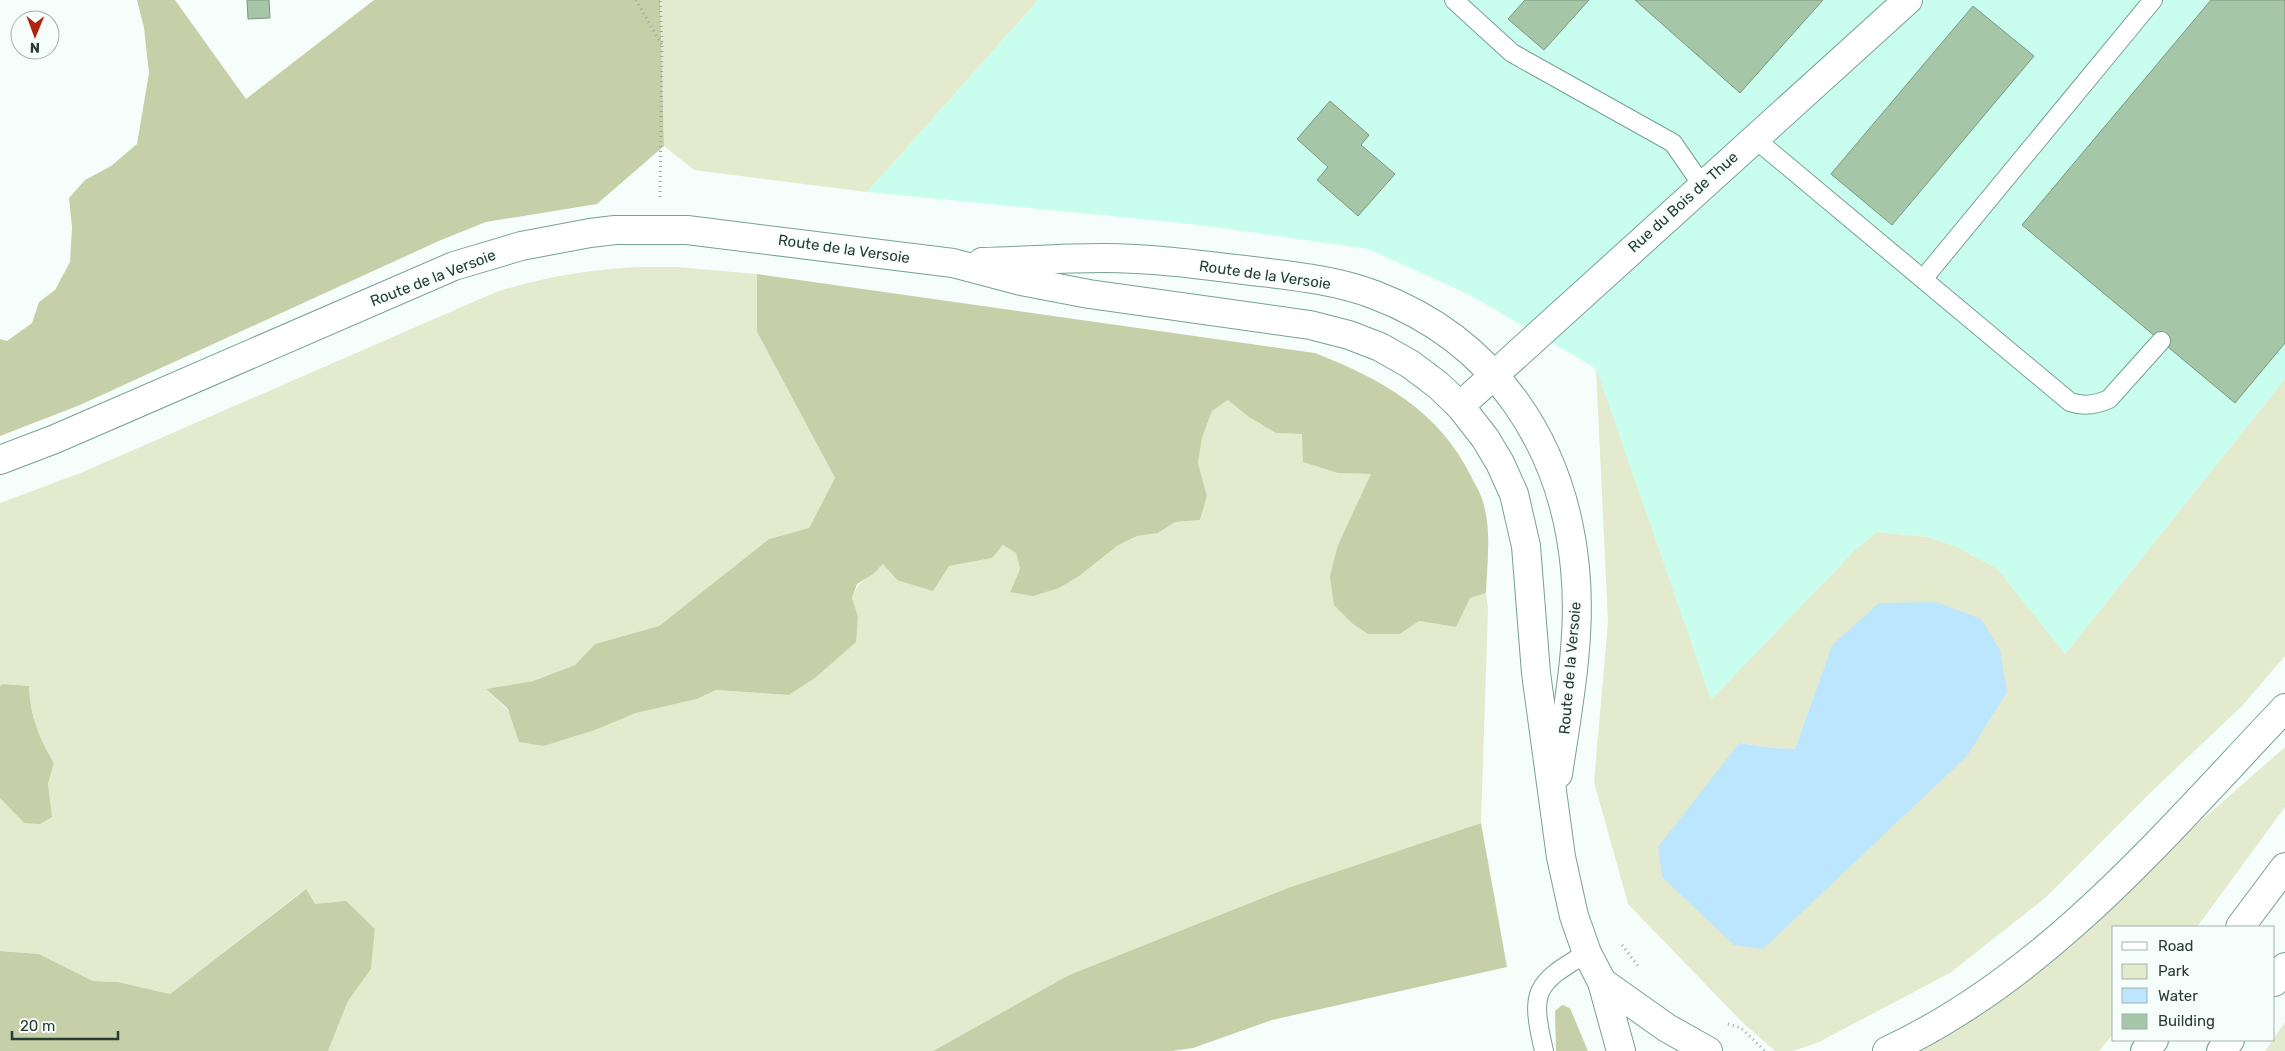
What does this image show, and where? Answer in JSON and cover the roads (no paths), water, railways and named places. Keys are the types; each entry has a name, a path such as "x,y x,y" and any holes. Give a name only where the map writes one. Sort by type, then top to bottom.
{"main road":[{"name":"Rue du Bois de Thue","path":"1460,406 1908,0"},
{"name":"Route de la Versoie","path":"0,460 55,439 418,280 470,260 521,246 570,236 615,230 659,229 748,236 953,263 1055,288 1310,325 1349,335 1380,347 1410,364 1438,385 1460,406 1485,438 1500,463 1514,494 1521,519 1527,554 1542,727 1555,800 1557,829 1566,883 1574,916 1587,953 1602,982 1621,1051"},
{"name":"Route de la Versoie","path":"953,263 1105,258 1211,266 1325,281 1375,295 1417,315 1463,346 1494,374 1526,415 1544,449 1558,483 1571,536 1576,570 1576,629 1571,684 1555,800"},
{"path":"1887,1051 1943,1022 1980,998 2022,967 2068,929 2148,852 2285,708"},
{"path":"2241,926 2285,867"},
{"path":"2275,981 2285,967"},
{"name":"Route de la Versoie","path":"1602,982 1667,1028 1708,1051"},
{"path":"2145,1051 2153,1041"},
{"path":"2221,1051 2229,1041"},
{"name":"Route de la Versoie","path":"1678,1051 1708,1051"}],"lane":[{"path":"1454,0 1512,53 1674,143 1702,185"},
{"path":"1923,279 2152,0"},
{"path":"1754,138 2070,402 2078,405 2100,403 2115,394 2161,341"},
{"path":"1544,1051 1536,1018 1537,997 1540,989 1553,974 1587,953"}],"water":[{"path":"1936,602 1981,619 2000,650 2007,692 1967,756 1763,949 1734,945 1662,877 1658,847 1739,743 1795,749 1832,645 1879,603"}]}
